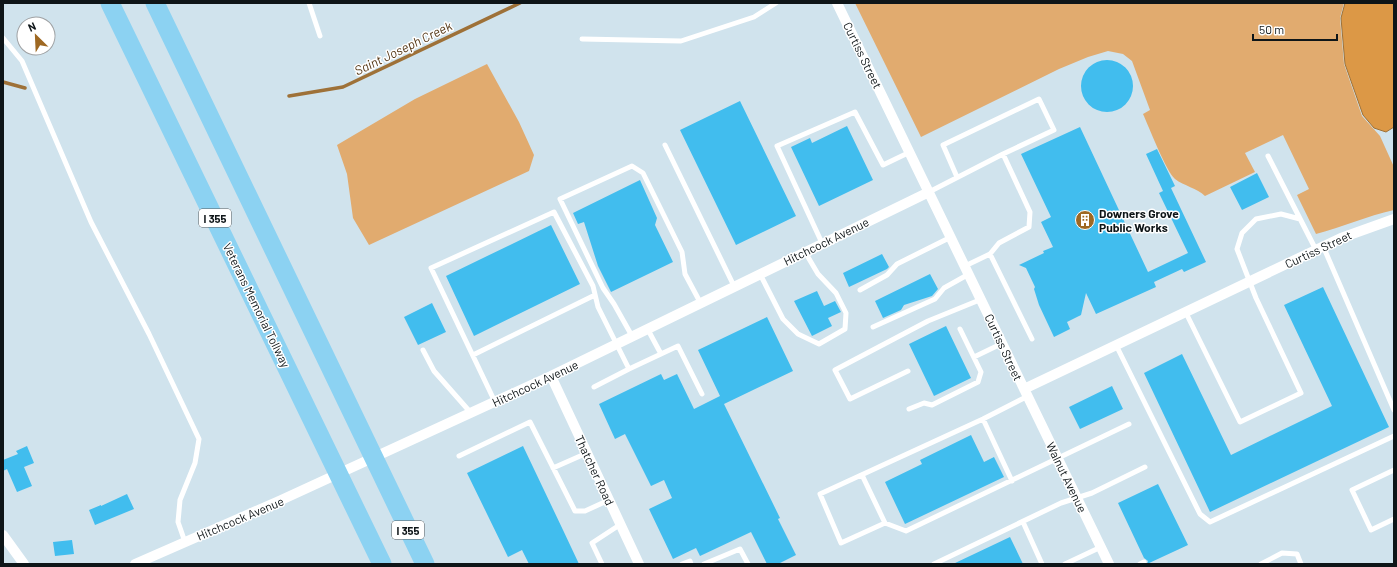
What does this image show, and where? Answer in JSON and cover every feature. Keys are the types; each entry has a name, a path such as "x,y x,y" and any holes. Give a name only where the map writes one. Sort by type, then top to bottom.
{"highway":[{"name":"Veterans Memorial Tollway","path":"110,3 382,564"},
{"name":"I 355","path":"155,3 425,564"},
{"path":"407,526 436,564"}],"street":[{"name":"Curtiss Street","path":"837,3 982,299 1026,393 1116,345 1185,311 1360,230 1394,219"},
{"name":"Hitchcock Avenue","path":"136,564 155,560 185,542 496,402 929,192"},
{"name":"Thatcher Road","path":"551,376 640,564"},
{"name":"Walnut Avenue","path":"1026,393 1109,564"},
{"path":"3,535 24,564"}],"lane":[{"path":"309,3 320,36"},
{"path":"582,39 681,41 754,17 776,3"},
{"path":"3,38 22,61 91,222 150,334 199,439 195,463 180,500 178,522 185,542"},
{"path":"929,192 1054,130 1039,99 943,145 958,177"},
{"path":"822,243 777,146 855,112 883,165 910,152"},
{"path":"665,144 734,286"},
{"path":"873,327 935,299 944,288 990,254 999,243 1029,227 1030,212 1003,154"},
{"path":"1268,156 1300,219 1320,248 1394,410"},
{"path":"632,336 603,288 560,199 632,166 643,173 682,252 686,274 700,302"},
{"path":"496,402 431,268 554,212 593,286 598,307 629,369"},
{"path":"1185,311 1240,422 1301,393 1237,249 1242,233 1256,219 1281,214 1300,219"},
{"path":"860,290 888,275 897,264 951,238"},
{"path":"760,274 783,319 798,334 820,344 845,328 846,313 836,292 818,274 805,252"},
{"path":"990,254 1032,339"},
{"path":"473,355 595,295"},
{"path":"908,372 850,399 835,370 928,321 982,299"},
{"path":"647,328 661,354"},
{"path":"910,409 924,403 932,405 978,382 981,372 960,329"},
{"path":"974,357 1003,343"},
{"path":"1116,345 1200,514 1210,522 1394,436"},
{"path":"594,387 678,346 702,394"},
{"path":"423,350 434,371 471,413"},
{"path":"885,523 841,543 820,494 983,419 1026,393"},
{"path":"983,419 1012,481"},
{"path":"459,456 530,422 575,511 585,511 609,500"},
{"path":"862,475 885,523 906,531 1129,424"},
{"path":"553,468 587,453"},
{"path":"934,564 1061,503 1092,493 1145,467"},
{"path":"1394,470 1352,490 1371,530 1394,519"},
{"path":"1023,522 1042,564"},
{"path":"602,564 592,543 621,524"},
{"path":"1065,564 1101,547"},
{"path":"704,564 740,549 748,564"},
{"path":"1261,564 1282,553 1297,554 1302,564"},
{"path":"682,564 690,560 691,564"}],"shaded area":[{"path":"855,3 1344,3 1340,18 1344,64 1362,116 1380,136 1394,167 1394,210 1316,234 1297,195 1309,189 1283,135 1245,153 1255,172 1205,196 1175,179 1171,174 1143,114 1150,110 1132,61 1123,54 1108,51 1088,57 1059,69 921,137"},
{"path":"1345,3 1394,3 1394,127 1386,132 1374,128 1363,115 1345,64 1341,18"},
{"path":"487,64 519,122 534,155 529,171 369,245 353,218 347,174 337,145 415,99"}],"building":[{"path":"1107,60 1121,64 1129,72 1133,86 1129,100 1121,108 1107,112 1093,108 1085,100 1081,86 1085,72 1093,64"},
{"path":"740,101 796,216 736,245 680,130"},
{"path":"847,126 873,180 819,206 791,147 810,138 812,143"},
{"name":"Downers Grove Public Works","path":"1080,127 1148,272 1188,253 1159,193 1163,191 1146,154 1157,149 1175,186 1171,188 1206,262 1184,272 1182,269 1154,282 1156,287 1096,314 1086,293 1081,315 1067,322 1070,329 1054,337 1039,305 1034,289 1035,287 1026,268 1019,265 1053,247 1041,222 1051,217 1021,154"},
{"path":"1257,173 1269,197 1242,210 1230,187"},
{"path":"640,180 657,218 655,225 673,262 611,292 598,266 584,222 578,224 573,213"},
{"path":"551,225 580,284 474,336 446,276"},
{"path":"882,254 889,267 887,269 849,287 843,273"},
{"path":"930,274 938,289 932,296 904,305 901,310 883,318 875,301"},
{"path":"1323,287 1389,427 1210,512 1144,373 1182,354 1231,455 1332,406 1284,305"},
{"path":"817,291 824,306 835,301 841,312 828,318 832,326 812,336 794,301"},
{"path":"432,303 446,332 418,345 404,317"},
{"path":"767,317 793,371 724,404 780,518 778,519 796,555 778,564 767,564 751,532 700,556 696,548 673,559 649,509 672,498 664,480 651,486 625,434 615,439 599,404 661,374 664,380 677,374 694,409 720,396 698,350"},
{"path":"946,326 971,378 934,396 909,344"},
{"path":"1112,386 1123,409 1080,429 1069,407"},
{"path":"971,435 984,462 994,457 1004,477 905,524 885,482 922,464 920,460"},
{"path":"27,446 34,463 24,467 32,486 17,492 7,469 3,471 3,460 18,454 16,451"},
{"path":"523,446 579,564 529,564 522,550 508,557 467,473"},
{"path":"1158,484 1188,545 1147,564 1148,561 1144,558 1118,503"},
{"path":"127,494 134,509 95,525 89,510"},
{"path":"1010,537 1023,564 953,564"},
{"path":"72,540 74,554 55,556 53,542"}],"waterway":[{"name":"Saint Joseph Creek","path":"289,96 343,87 520,3"},
{"name":"Saint Joseph Creek","path":"3,82 25,88"}],"place":[{"name":"Downers Grove Public Works","path":"1085,220"}]}
